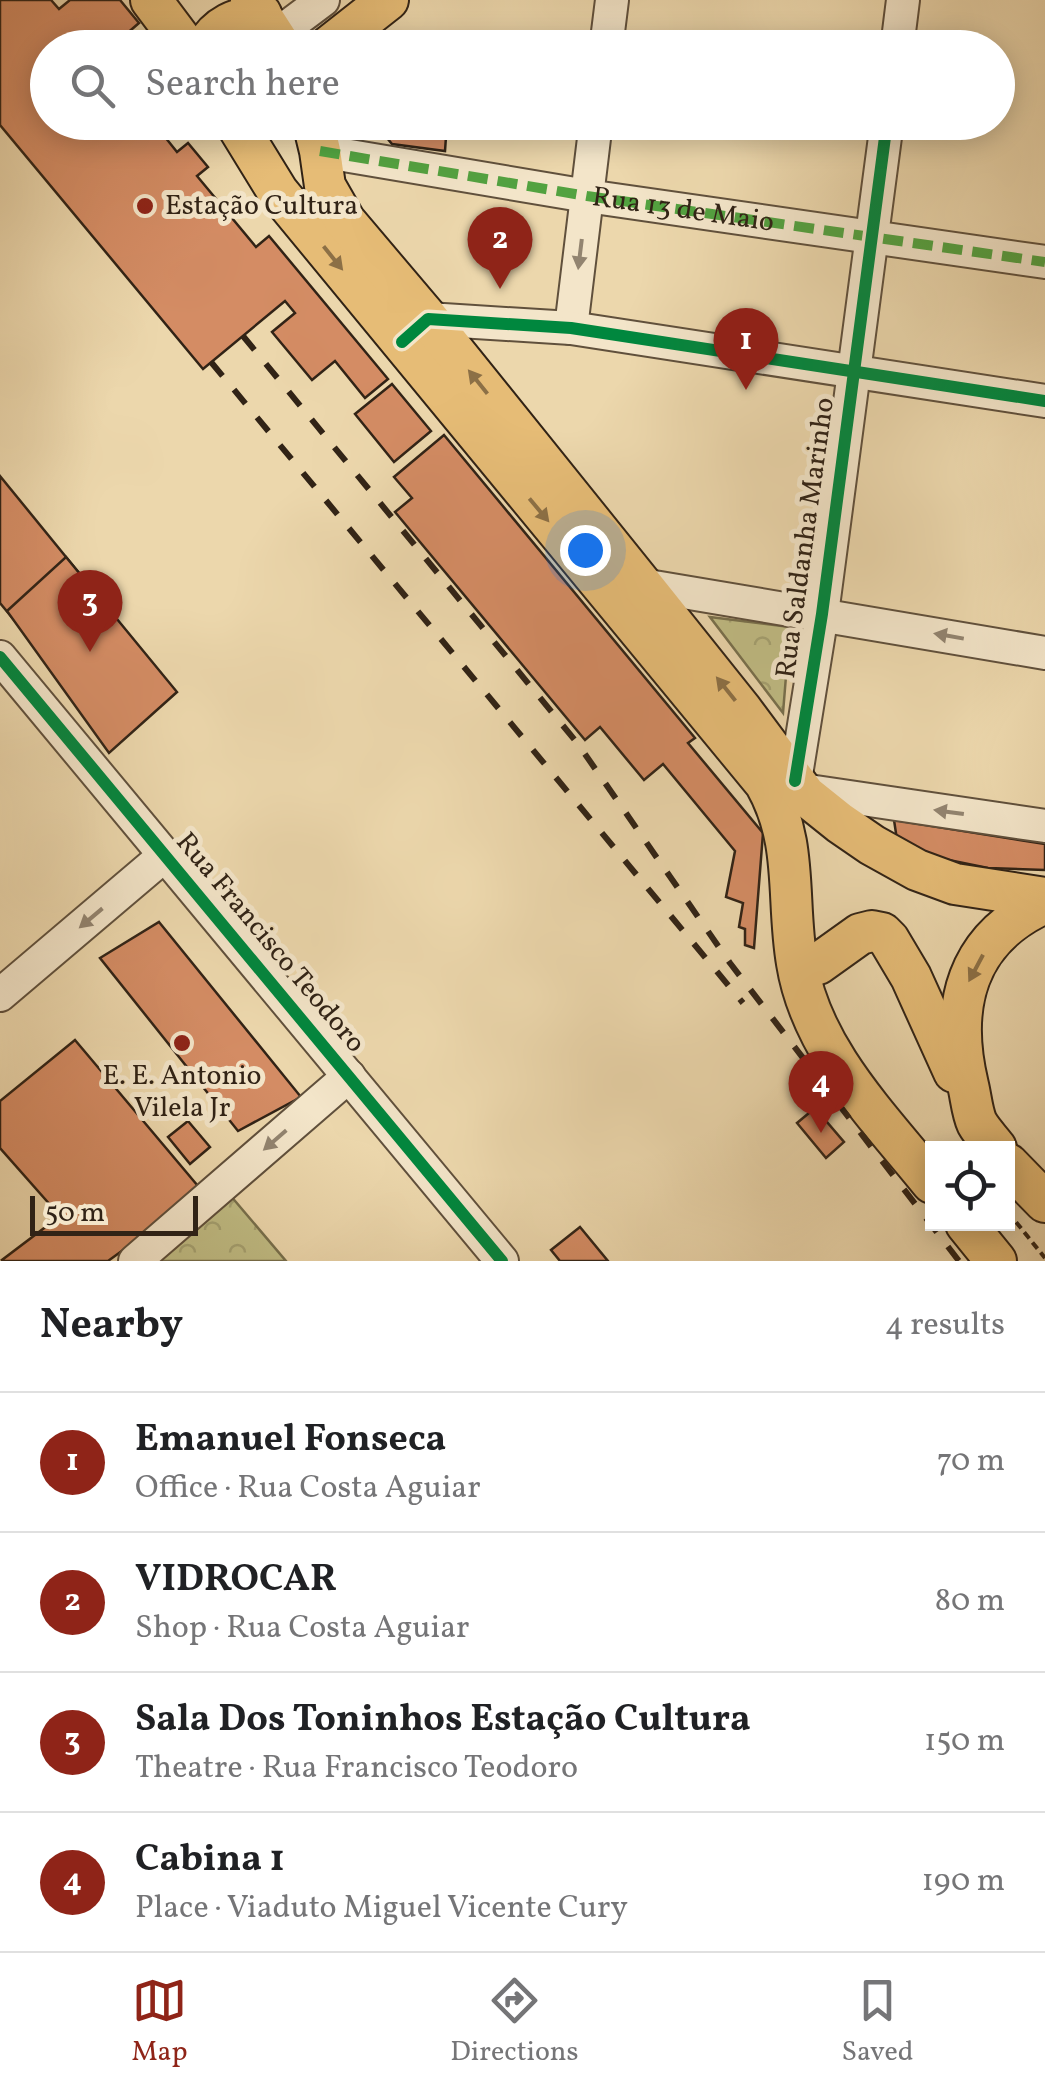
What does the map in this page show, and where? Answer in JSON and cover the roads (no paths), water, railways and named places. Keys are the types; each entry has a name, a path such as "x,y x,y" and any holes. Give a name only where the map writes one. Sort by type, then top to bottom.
{"main road":[{"path":"350,30 388,0"},
{"path":"154,4 174,30"},
{"path":"217,30 238,19 267,24"},
{"path":"246,140 278,192 415,330 642,584 741,708 811,827 818,964 834,1010 878,1081 927,1141"},
{"path":"317,140 325,186 415,330 750,762 774,799 796,797 917,870 955,884 1045,901"},
{"path":"796,797 791,912 797,966 818,1029 836,1061 925,1174"},
{"path":"986,1136 962,1061 961,1005 972,972 994,938 1022,913 1045,901"},
{"path":"818,964 853,938 872,931 890,940 986,1136"},
{"path":"1015,1171 1045,1202"},
{"path":"972,1231 996,1261"},
{"path":"999,1231 1023,1261"}],"street":[{"path":"267,24 323,0"},
{"path":"608,30 612,0"},
{"path":"899,30 903,0"},
{"name":"Rua 13 de Maio","path":"331,140 587,196 1045,262"},
{"path":"570,328 594,140"},
{"name":"Rua Saldanha Marinho","path":"796,797 885,140"},
{"path":"415,330 570,328 1045,402"},
{"path":"642,584 1045,653"},
{"name":"Rua Francisco Teodoro","path":"0,656 502,1261"},
{"path":"796,797 1045,826"},
{"path":"0,995 165,855"},
{"path":"135,1261 348,1076"}],"railway":[{"path":"243,336 578,744 730,963 959,1261"},
{"path":"211,362 743,1003"}],"place":[{"name":"Estação Cultura","path":"145,206"},
{"name":"VIDROCAR","path":"500,289"},
{"name":"Emanuel Fonseca","path":"746,390"},
{"name":"Sala Dos Toninhos Estação Cultura","path":"90,652"},
{"name":"E. E. Antonio Vilela Jr","path":"182,1043"},
{"name":"Cabina 1","path":"821,1133"}]}
